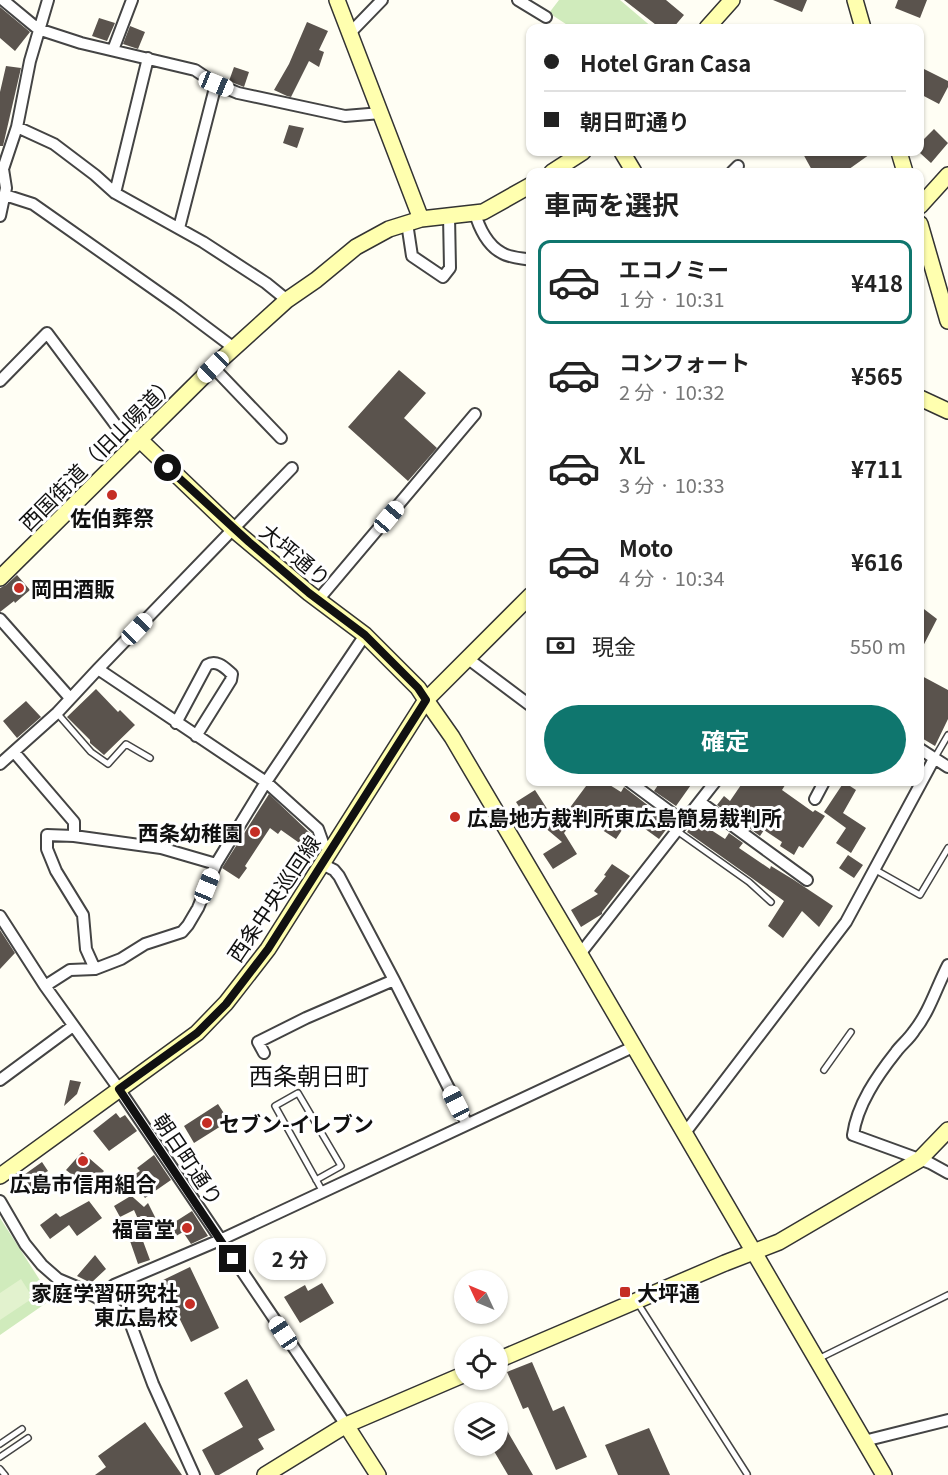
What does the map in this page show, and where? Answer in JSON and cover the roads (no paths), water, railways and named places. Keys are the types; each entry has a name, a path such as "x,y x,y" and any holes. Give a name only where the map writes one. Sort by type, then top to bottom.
{"street":[{"path":"3,0 38,29 195,70 216,84 238,93 345,116 381,113"},
{"path":"0,216 6,188 3,168 17,127 38,29 48,0"},
{"path":"112,50 132,0"},
{"path":"337,0 381,113 414,221 412,256 443,277 450,268 449,216"},
{"path":"350,33 382,0"},
{"path":"518,0 546,17"},
{"path":"711,24 732,0"},
{"path":"855,0 862,24"},
{"path":"115,193 148,58"},
{"path":"179,228 216,84"},
{"path":"17,127 54,144 115,193 179,228 266,283 287,300"},
{"path":"558,168 577,156"},
{"path":"924,202 948,176"},
{"name":"西国街道（旧山陽道）","path":"0,578 213,367 287,300 316,280 356,247 389,229 414,221 483,212 526,187"},
{"path":"5,195 33,204 234,348"},
{"path":"475,213 478,225 490,244 502,254 526,259"},
{"path":"924,235 944,290 948,321"},
{"path":"0,381 47,333 118,428 139,439"},
{"path":"213,367 281,438"},
{"path":"924,400 948,411"},
{"path":"318,600 476,414"},
{"name":"大坪通り","path":"139,439 234,530 318,600 365,635 418,688 452,737 884,1475"},
{"path":"0,764 57,713 292,468"},
{"name":"西条中央巡回線","path":"0,1176 197,1033 226,1004 268,949 426,700 526,600"},
{"path":"0,619 70,699"},
{"path":"45,986 70,970 95,969 121,959 145,944 182,932 198,908 216,864 266,782 365,635"},
{"path":"467,658 526,702"},
{"path":"176,723 201,673 207,665 212,662 216,663 232,674 231,680 196,736"},
{"path":"98,669 266,782 318,830 323,843 330,850"},
{"path":"14,752 74,822 74,836"},
{"path":"924,752 948,767"},
{"path":"924,777 934,759"},
{"path":"635,786 680,826"},
{"path":"580,954 712,786"},
{"path":"815,799 822,786"},
{"path":"684,1134 846,922 919,786"},
{"path":"700,802 807,880"},
{"path":"95,969 86,949 83,915 56,871 47,849 46,835 74,836 161,848 216,864"},
{"path":"322,864 334,870 339,876 467,1124"},
{"name":"朝日町通り","path":"0,916 45,986 119,1089 346,1425"},
{"path":"948,965 932,1005 914,1032 876,1079 855,1118 853,1135 948,1173"},
{"path":"264,1053 258,1042 306,1018 394,980"},
{"path":"0,1080 73,1026"},
{"path":"109,1304 114,1284 220,1240 633,1047"},
{"path":"508,1356 779,1242 919,1160 948,1130"},
{"path":"0,1201 25,1245 42,1265 58,1279 109,1304 131,1325 153,1383 194,1475"},
{"path":"265,1475 346,1425 454,1379"},
{"path":"864,1441 948,1420"},
{"path":"346,1425 378,1475"}],"lane":[{"path":"57,713 91,752 108,764 126,744 150,758"},
{"path":"934,759 948,735"},
{"path":"680,826 771,902"},
{"path":"874,869 920,896 948,848"},
{"path":"824,1070 851,1032"},
{"path":"316,1180 341,1166 298,1093 275,1106 316,1180 323,1192"},
{"path":"817,1360 948,1295"},
{"path":"636,1301 747,1473"},
{"path":"0,1444 22,1429"},
{"path":"0,1457 28,1438"},
{"path":"0,1469 5,1475"}],"place":[{"name":"佐伯葬祭","path":"112,495"},
{"name":"岡田酒販","path":"19,588"},
{"name":"広島地方裁判所東広島簡易裁判所","path":"455,817"},
{"name":"西条幼稚園","path":"255,832"},
{"name":"セブン-イレブン","path":"207,1123"},
{"name":"広島市信用組合","path":"83,1161"},
{"name":"福富堂","path":"187,1228"},
{"name":"大坪通","path":"625,1292"},
{"name":"家庭学習研究社 東広島校","path":"190,1304"}],"district":[{"name":"西条朝日町","path":"309,1074"}]}
